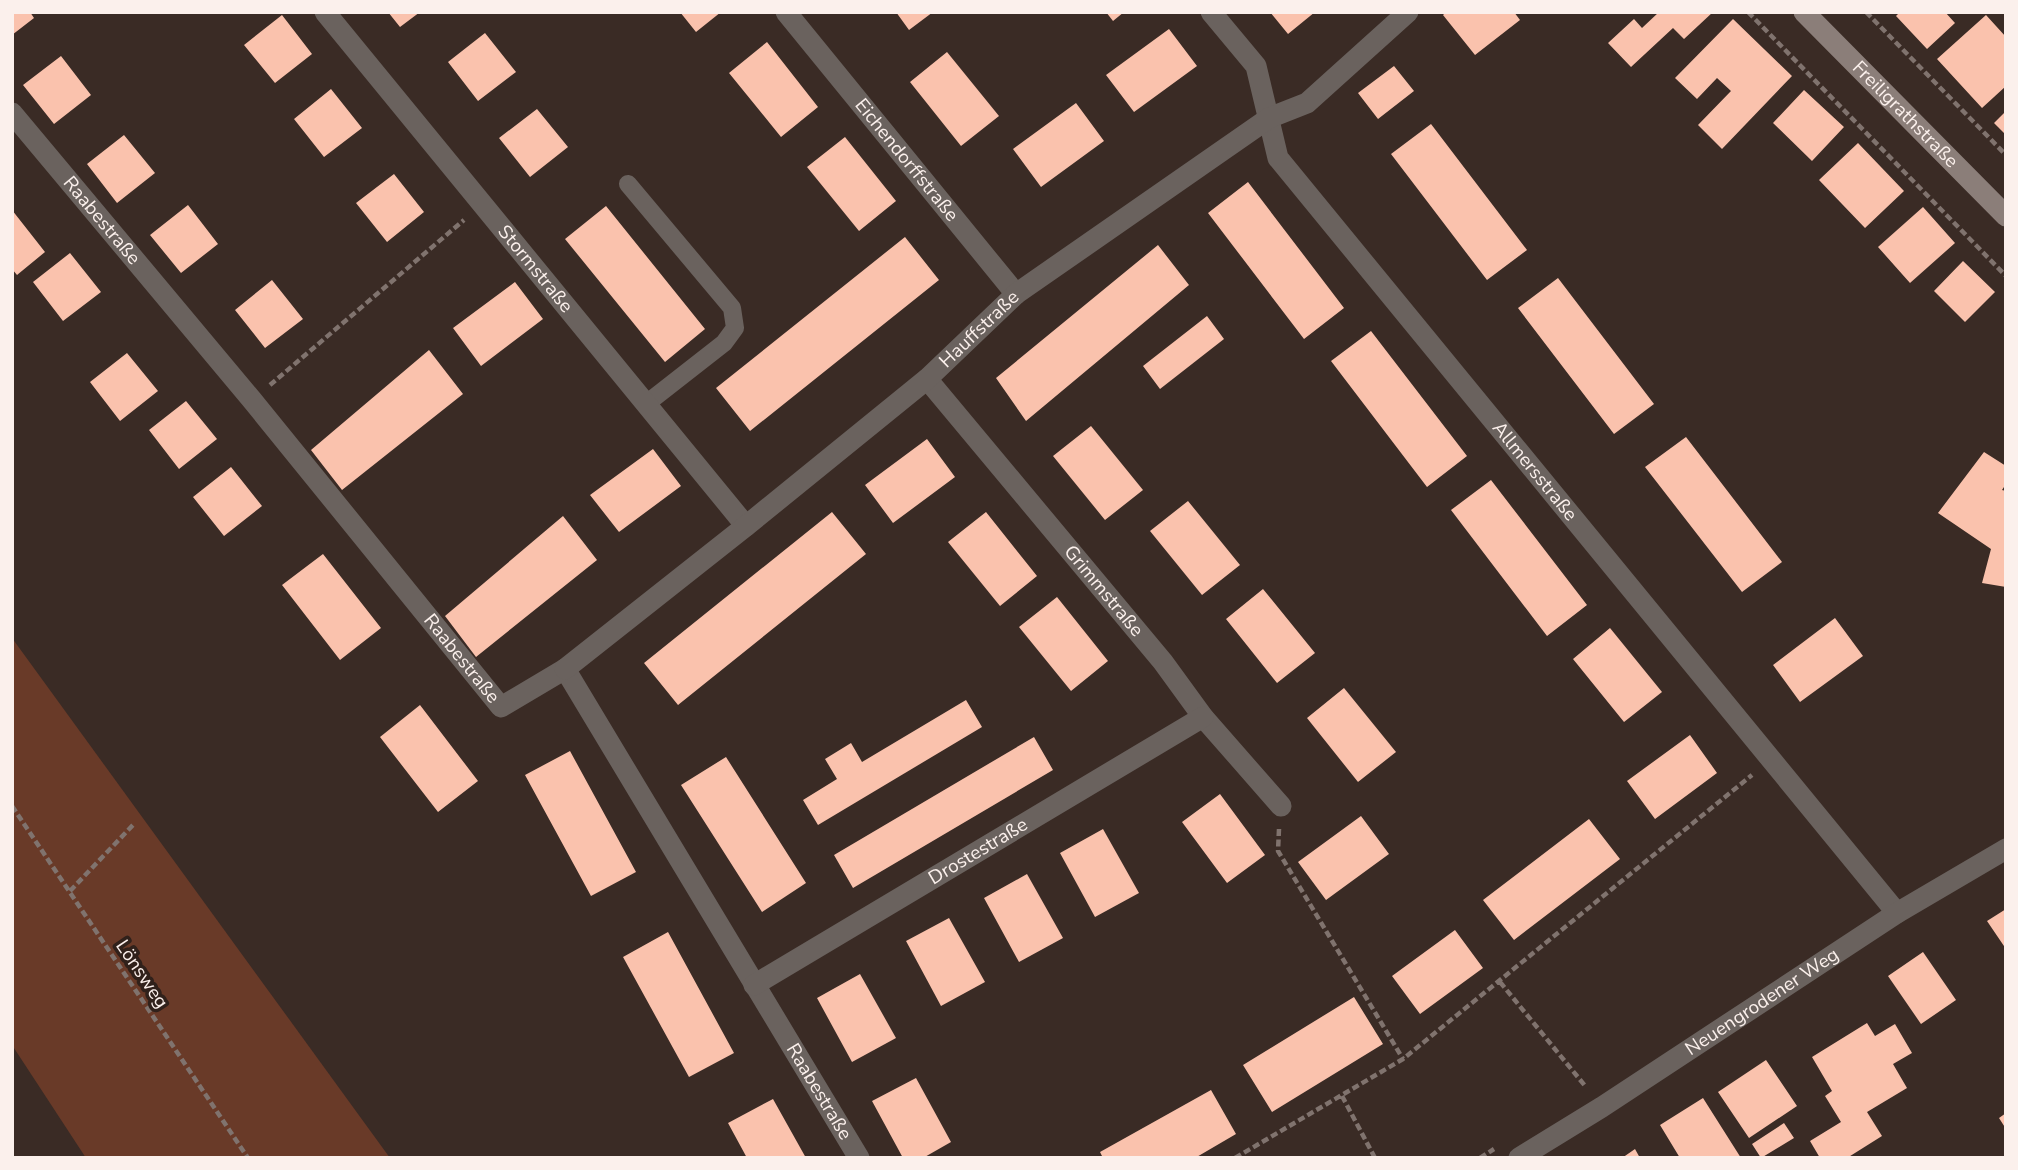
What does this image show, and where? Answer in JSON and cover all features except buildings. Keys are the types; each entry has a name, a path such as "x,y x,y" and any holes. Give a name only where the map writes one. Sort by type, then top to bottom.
{"main road":[{"name":"Freiligrathstraße","path":"1804,12 2006,216"}],"street":[{"name":"Stormstraße","path":"325,12 746,526"},
{"name":"Allmersstraße","path":"1212,12 1256,65 1278,158 1897,913"},
{"name":"Hauffstraße","path":"565,669 927,379 1016,294 1269,118 1307,103 1408,12"},
{"name":"Eichendorffstraße","path":"798,16 1016,294"},
{"name":"Raabestraße","path":"12,113 252,400 501,707 565,669 859,1158"},
{"name":"Grimmstraße","path":"927,379 1163,662 1203,717 1281,806"},
{"name":"Drostestraße","path":"754,985 1203,717"},
{"name":"Neuengrodener Weg","path":"1518,1158 1602,1107 1897,913 2006,849"}],"lane":[{"path":"628,184 732,308 735,328 724,343 646,404"}],"path":[{"path":"1748,12 2006,276"},
{"path":"1866,12 2006,155"},
{"path":"252,400 483,204"},
{"path":"1235,1158 1403,1059 1772,759"},
{"name":"Lönsweg","path":"12,806 248,1158"},
{"path":"1281,806 1278,852 1403,1059"},
{"path":"70,891 133,825"},
{"path":"1500,982 1602,1107"},
{"path":"1342,1096 1375,1158"}],"shaded area":[{"path":"12,638 390,1158 86,1158 12,1045"}]}
